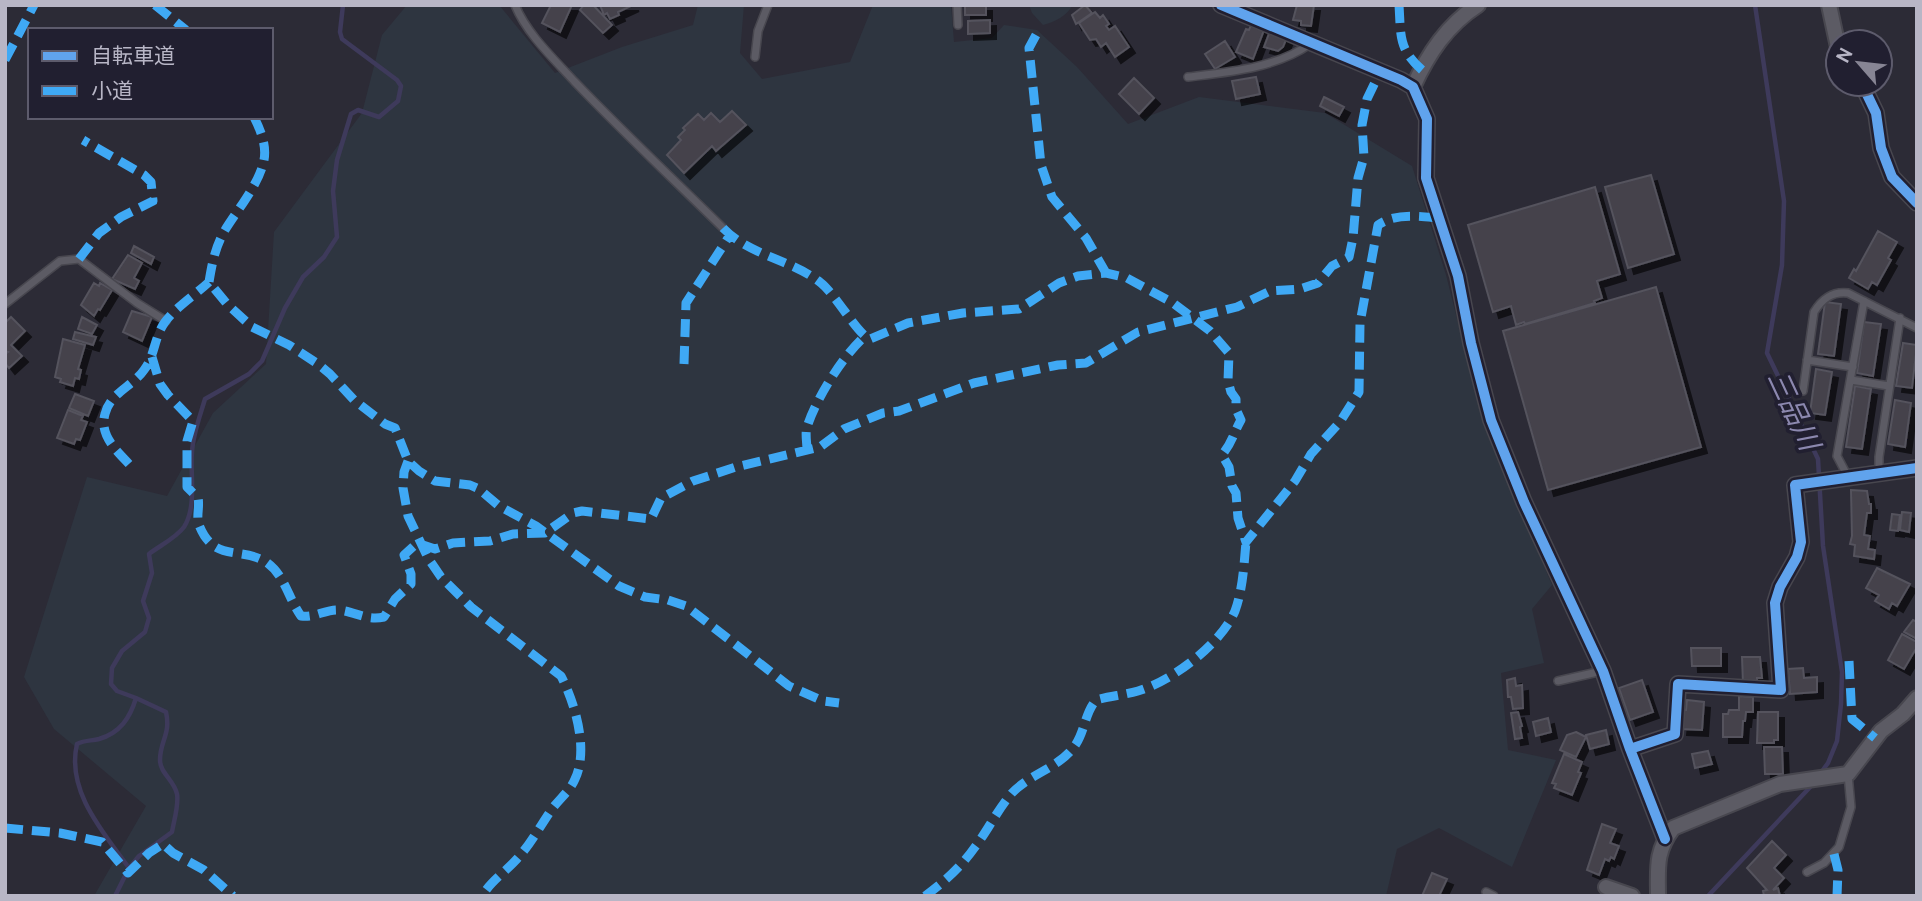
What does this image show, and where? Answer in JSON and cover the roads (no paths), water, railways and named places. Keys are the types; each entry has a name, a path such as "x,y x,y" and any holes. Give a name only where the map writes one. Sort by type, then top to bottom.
{"street":[{"path":"1221,5 1401,80 1413,88 1427,119 1426,178 1458,276 1471,343 1491,420 1524,502 1603,671 1665,839"},
{"path":"1413,88 1434,46 1464,14 1478,5"},
{"path":"1829,5 1834,28"},
{"path":"1869,98 1877,113 1881,148 1892,177 1917,203"},
{"path":"1630,749 1675,734 1678,684 1782,690 1775,603 1780,587 1797,557 1801,542 1795,485 1917,468"},
{"path":"1658,896 1658,856 1673,828 1780,784 1848,774 1881,730 1903,714 1917,698"},
{"path":"1606,887 1632,896"}],"lane":[{"path":"515,5 519,15 549,54 597,105 723,228"},
{"path":"755,57 758,31 768,5"},
{"path":"957,5 958,25"},
{"path":"1188,77 1271,62 1294,55 1311,43"},
{"path":"5,304 60,261 79,259 137,303 166,321"},
{"path":"1803,391 1814,312 1820,302 1837,291 1848,293 1917,328"},
{"path":"1850,479 1837,456 1864,301"},
{"path":"1880,475 1879,457 1900,318"},
{"path":"1807,360 1853,367"},
{"path":"1850,380 1889,386"},
{"path":"1558,681 1603,671"},
{"path":"1807,872 1824,863 1839,847 1851,807 1848,774"}],"waterway":[{"path":"115,896 129,868 98,825 82,794 75,761 77,744 113,733 123,724 134,705 136,698 117,691 111,684 112,668 122,651 145,632 149,618 143,601 152,573 149,554 177,535 188,519 192,501 193,445 205,399 249,374 262,361 285,308 303,277 324,257 337,237 333,191 337,160 351,114 358,110 379,117 398,101 401,86 397,80 342,39 340,32 343,5"},
{"name":"三品川","path":"1755,5 1784,201 1782,265 1767,353 1818,459 1823,546 1842,672 1837,741 1820,774"},
{"path":"129,868 139,856 172,832 177,803 177,794 162,769 160,760 167,726 166,712 136,698"},
{"name":"三品川","path":"1708,896 1813,784"}]}
